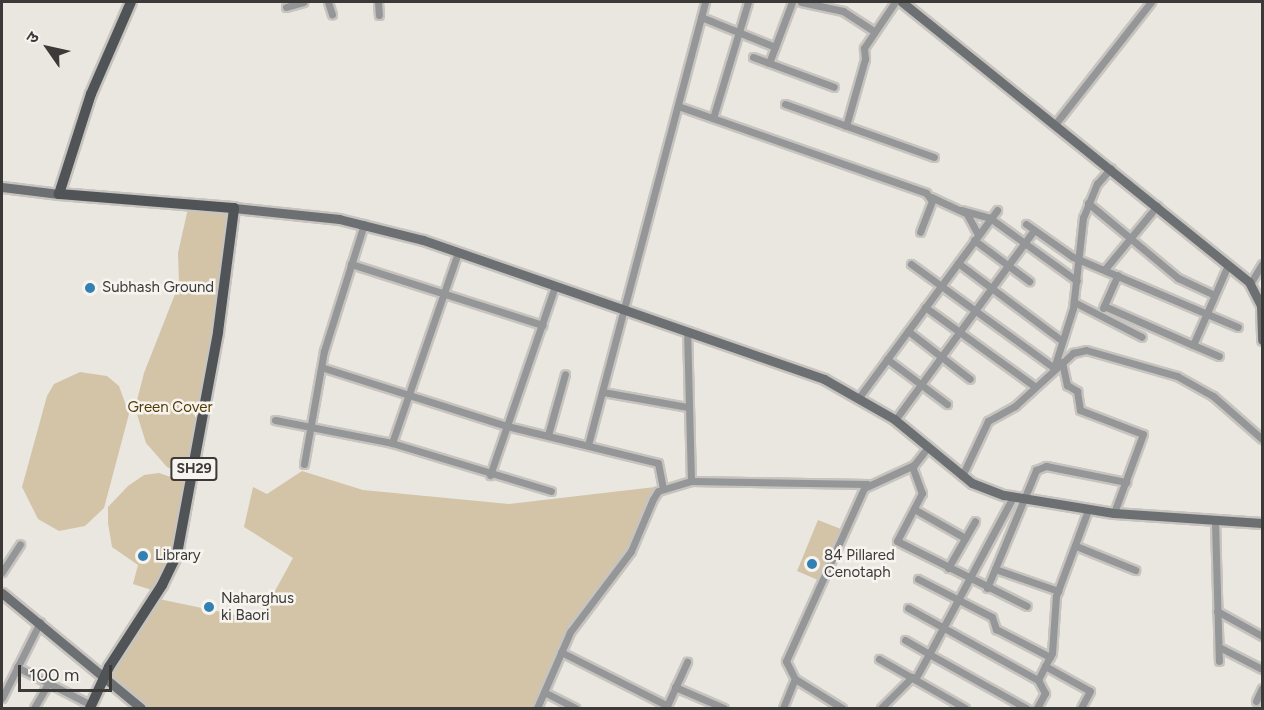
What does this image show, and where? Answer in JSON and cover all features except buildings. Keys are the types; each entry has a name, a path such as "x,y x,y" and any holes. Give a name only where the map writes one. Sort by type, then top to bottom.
{"main road":[{"path":"131,2 91,94 59,194 234,208"},
{"name":"SH29","path":"91,707 105,676 162,585 177,554 218,332 234,208"}],"street":[{"path":"286,7 303,2"},
{"path":"331,2 332,14"},
{"path":"378,2 379,15"},
{"path":"588,445 705,2"},
{"path":"713,118 748,2"},
{"path":"769,63 792,2"},
{"path":"801,2 843,11 875,32"},
{"path":"846,126 866,59 864,48 895,2"},
{"path":"902,2 1056,123 1250,284 1261,306 1263,340"},
{"path":"1056,123 1151,2"},
{"path":"701,17 775,47"},
{"path":"753,57 834,87"},
{"path":"785,104 934,157"},
{"path":"678,106 931,197 961,210 990,218 1077,281"},
{"path":"1054,368 1074,302 1089,203 1097,184 1111,168"},
{"path":"2,187 59,194"},
{"path":"920,232 930,211 931,197"},
{"path":"1089,203 1179,278 1214,295"},
{"path":"1105,269 1157,206"},
{"path":"234,208 364,224 458,252 824,379 860,396 896,420 972,483 1018,498 1114,513 1263,523"},
{"path":"961,210 975,223 976,238 1029,281"},
{"path":"860,396 997,210"},
{"path":"304,464 324,368 324,351 364,224"},
{"path":"1026,224 1079,260 1105,269 1238,327"},
{"path":"896,420 1034,230"},
{"path":"392,443 458,252"},
{"path":"958,263 1061,340"},
{"path":"351,264 542,325"},
{"path":"912,264 1054,368"},
{"path":"1250,284 1263,264"},
{"path":"1193,345 1228,265"},
{"path":"1103,310 1118,275"},
{"path":"489,475 555,286"},
{"path":"1074,302 1103,310 1219,356"},
{"path":"925,307 1034,386"},
{"path":"1103,310 1142,337"},
{"path":"908,331 970,379"},
{"path":"687,332 687,407 691,481"},
{"path":"962,476 988,421 1014,406 1062,362 1086,350 1177,376 1213,396 1263,439"},
{"path":"888,359 947,404"},
{"path":"1062,362 1067,385 1077,391 1077,403 1083,412 1143,433 1114,513"},
{"path":"324,368 507,426 658,464 663,489"},
{"path":"548,435 565,374"},
{"path":"603,392 687,407"},
{"path":"275,420 392,443 489,475 551,491"},
{"path":"537,708 578,619 631,551 652,499 663,489 691,481 867,484 912,466 928,447"},
{"path":"912,466 922,493 897,541 1027,606"},
{"path":"881,708 913,678 929,654 1032,473 1041,467 1126,482"},
{"path":"842,708 795,679 786,661 867,484"},
{"path":"987,588 1018,498"},
{"path":"914,508 965,538"},
{"path":"1038,680 1050,657 1056,634 1058,591 1077,546 1088,510"},
{"path":"948,568 975,521"},
{"path":"1215,521 1219,661"},
{"path":"2,572 5,561 21,544"},
{"path":"1077,546 1135,570"},
{"path":"995,568 1058,591"},
{"path":"918,579 995,619 994,626 1000,632 1050,657"},
{"path":"2,593 40,622 141,708"},
{"path":"908,608 1038,680 1045,693 1037,708"},
{"path":"1217,611 1263,636"},
{"path":"2,698 40,622"},
{"path":"905,640 1026,708"},
{"path":"1219,647 1263,669"},
{"path":"561,652 666,707 687,662"},
{"path":"879,659 965,708"},
{"path":"1045,666 1090,691 1081,708"},
{"path":"16,667 91,707"},
{"path":"783,708 795,679"},
{"path":"34,708 48,684"},
{"path":"675,687 724,708"},
{"path":"1256,701 1263,688"},
{"path":"544,692 575,708"}],"green space":[{"name":"Green Cover","path":"189,204 234,208 192,479 167,467 146,443 135,408 144,373 179,284 178,253"},
{"path":"80,372 107,376 119,386 129,414 104,508 85,526 59,531 38,519 22,487 47,396 54,384"},
{"path":"302,471 363,490 509,504 655,487 644,523 627,558 591,597 573,624 536,708 141,708 105,676 154,598 259,620 293,558 244,527 253,487 267,494"},
{"path":"159,473 191,484 187,514 158,592 133,584 138,565 112,547 108,507 128,486 144,475"},
{"path":"818,520 841,529 820,581 797,571"}],"place":[{"name":"Subhash Ground","path":"90,288"},
{"name":"Library","path":"143,556"},
{"name":"84 Pillared Cenotaph","path":"812,564"},
{"name":"Naharghus ki Baori","path":"209,607"}]}
